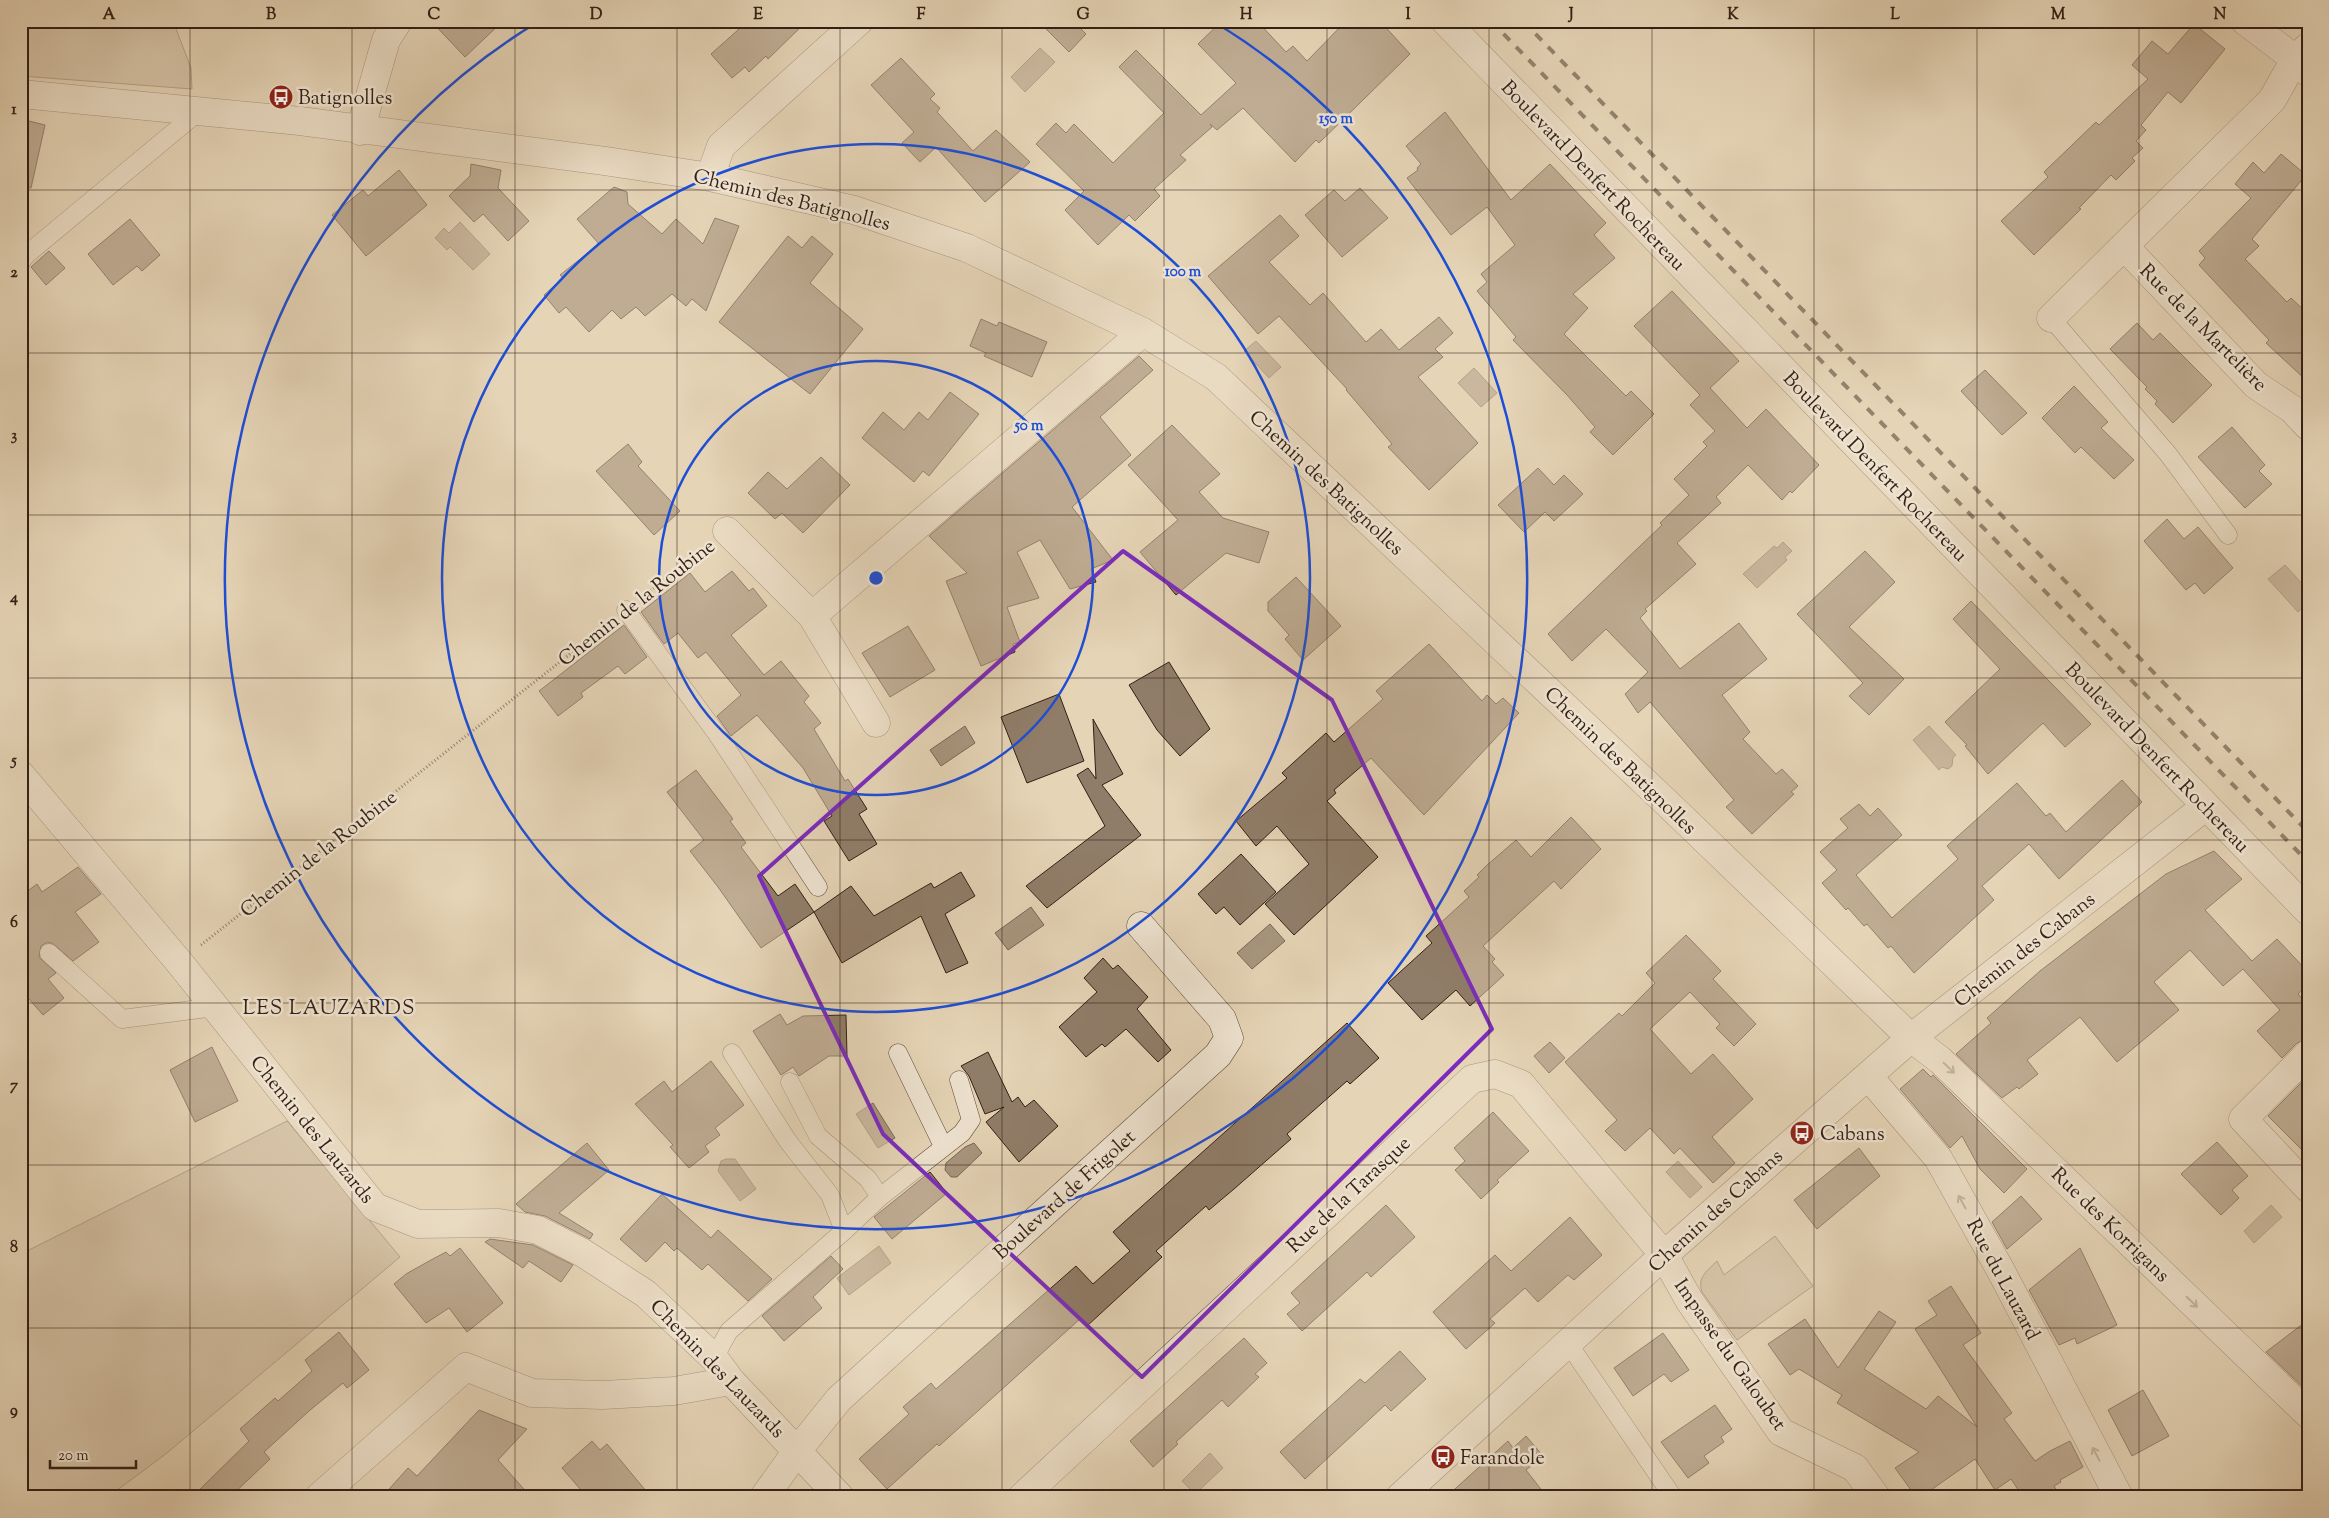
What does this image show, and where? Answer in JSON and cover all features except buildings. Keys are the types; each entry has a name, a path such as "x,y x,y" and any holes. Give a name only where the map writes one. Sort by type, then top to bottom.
{"street":[{"path":"360,130 386,40 398,21"},
{"path":"710,176 722,146 859,21"},
{"name":"Boulevard Denfert Rochereau","path":"1445,21 2308,911"},
{"path":"2244,21 2304,59"},
{"name":"Rue de la Martelière","path":"2051,318 2272,100 2304,59"},
{"name":"Chemin des Batignolles","path":"21,94 300,121 710,176 854,210 967,248 1142,332 1216,377 1669,805 1910,1038"},
{"name":"Rue de la Martelière","path":"2124,246 2256,385 2292,409 2308,426"},
{"path":"812,616 1142,332"},
{"name":"Chemin de la Roubine","path":"727,531 812,616 876,723"},
{"name":"Chemin des Lauzards","path":"21,774 179,962 375,1207 418,1224 499,1223 538,1230 583,1253 646,1294 714,1358 731,1381 840,1497"},
{"name":"Chemin des Cabans","path":"1402,1496 1664,1255 1910,1038 2206,806"},
{"name":"Boulevard de Frigolet","path":"797,1451 839,1400 1218,1055 1229,1038 1222,1018 1141,926"},
{"name":"Rue des Korrigans","path":"1910,1038 1940,1060 2308,1414"},
{"path":"2308,1054 2243,1119 2308,1188"},
{"name":"Rue de la Tarasque","path":"1022,1497 1472,1079 1495,1074 1521,1084 1664,1255"},
{"name":"Rue du Lauzard","path":"1868,1076 1938,1158 2001,1271 2119,1497"},
{"name":"Impasse du Galoubet","path":"1664,1255 1689,1300 1781,1432 1855,1468 1876,1497"},
{"path":"319,1497 466,1367 532,1393 602,1395 674,1391 731,1381"},
{"path":"764,1497 797,1451"}],"lane":[{"path":"21,262 26,255 198,112"},
{"path":"2051,318 2168,454 2228,535"},
{"path":"626,610 716,734 818,887"},
{"path":"49,954 122,1019 215,1007"},
{"path":"732,1053 787,1140 830,1195 844,1231"},
{"path":"898,1053 943,1146"},
{"path":"714,1358 729,1331 844,1231 880,1197 962,1133 971,1120 959,1080"},
{"path":"790,1082 818,1136 868,1179 880,1197"},
{"path":"1568,1343 1673,1497"}],"path":[{"name":"Chemin de la Roubine","path":"179,962 727,531"}],"highlighted area":[{"path":"1123,551 1332,700 1492,1029 1142,1377 883,1134 759,876"}],"shaded area":[{"path":"21,21 173,21 191,68 192,89 21,76"},
{"path":"1040,48 1055,62 1025,92 1011,77"},
{"path":"460,222 490,254 473,270 450,247 447,250 435,238 444,228 449,233"},
{"path":"1256,341 1281,367 1269,378 1244,351"},
{"path":"1474,368 1497,393 1481,407 1458,383"},
{"path":"1783,542 1792,551 1785,557 1787,560 1757,588 1743,574 1774,546 1777,548"},
{"path":"2285,565 2308,590 2308,603 2298,612 2268,579"},
{"path":"965,726 975,743 941,766 930,750"},
{"path":"1929,726 1956,755 1953,757 1952,766 1948,769 1942,767 1939,770 1913,740"},
{"path":"1031,907 1044,925 1008,950 995,933"},
{"path":"1270,924 1285,941 1252,969 1237,953"},
{"path":"873,1103 895,1138 878,1148 856,1114"},
{"path":"287,1121 400,1257 167,1453 108,1497 21,1497 21,1254"},
{"path":"974,1143 982,1153 957,1177 951,1177 945,1170 946,1163 965,1147"},
{"path":"735,1159 756,1189 740,1201 718,1171 721,1161"},
{"path":"1678,1161 1702,1187 1690,1198 1666,1172"},
{"path":"2271,1205 2282,1217 2254,1243 2244,1231"},
{"path":"1775,1236 1813,1286 1737,1340 1702,1292 1702,1278 1717,1261 1724,1275"},
{"path":"879,1246 891,1263 849,1295 837,1278"},
{"path":"1210,1453 1223,1468 1195,1494 1182,1481"}],"railway":[{"path":"1491,21 2308,862"},
{"path":"1523,21 2308,832"}],"place":[{"name":"Batignolles","path":"281,97"},
{"name":"Cabans","path":"1802,1133"},
{"name":"Farandole","path":"1443,1457"}],"district":[{"name":"LES LAUZARDS","path":"329,1007"}]}
